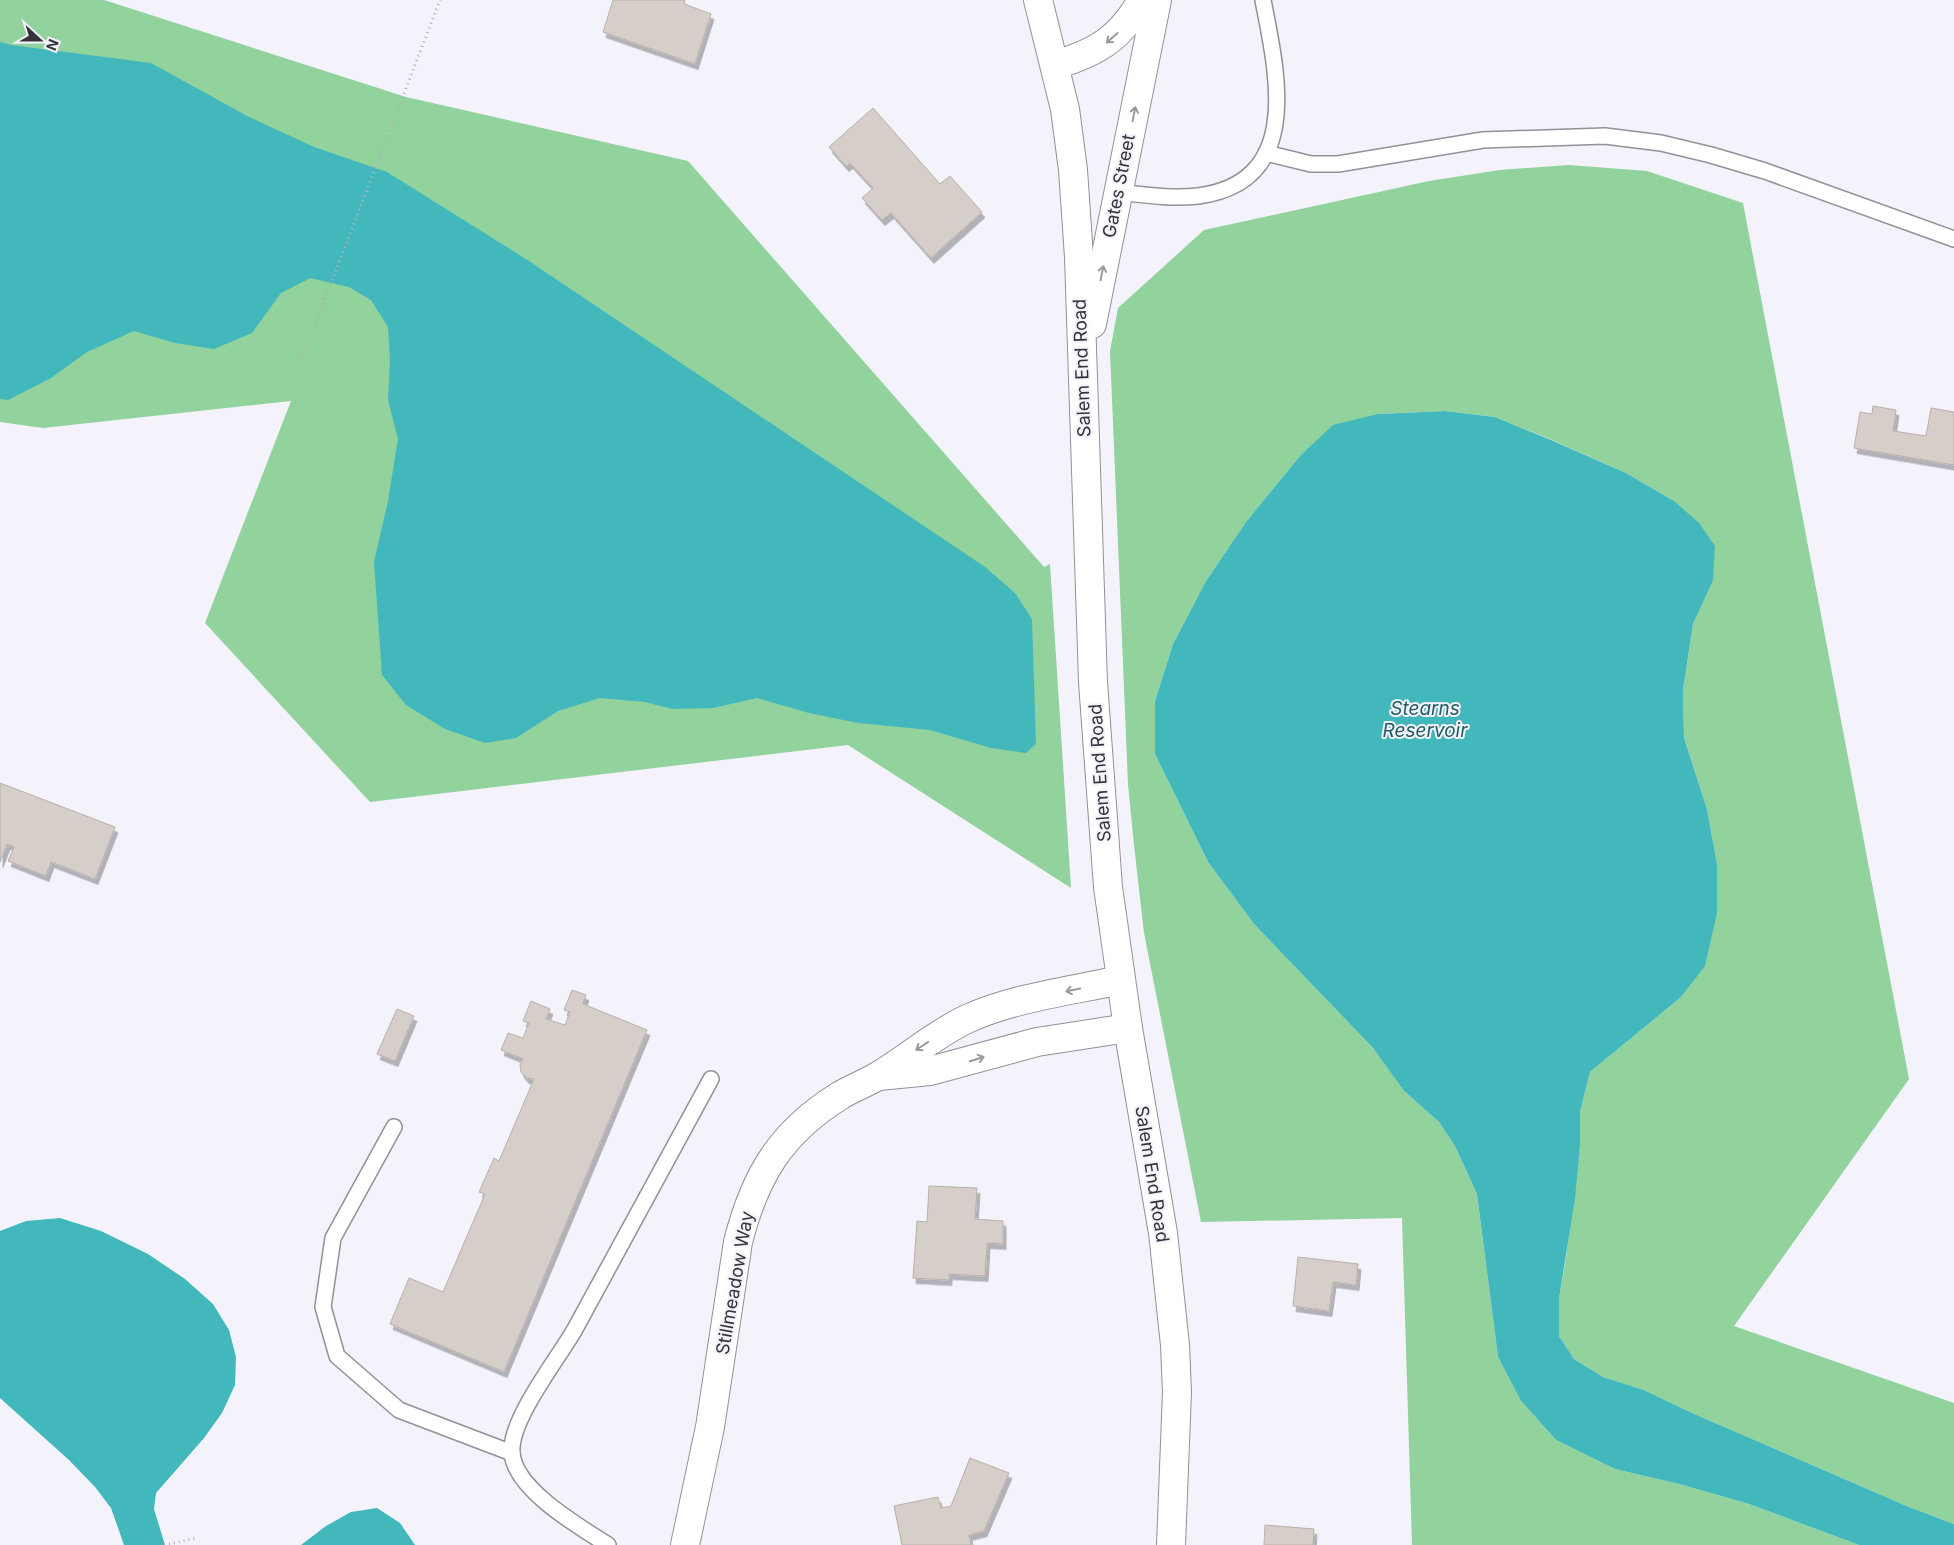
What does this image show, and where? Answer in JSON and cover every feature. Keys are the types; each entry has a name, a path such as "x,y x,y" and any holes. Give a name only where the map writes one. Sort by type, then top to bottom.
{"street":[{"name":"Salem End Road","path":"1038,0 1055,65 1072,148 1079,256 1091,631 1107,877 1120,980 1163,1233 1175,1336 1177,1392 1171,1545"},
{"path":"1055,65 1090,53 1109,41 1125,26 1142,0"},
{"name":"Gates Street","path":"1082,372 1156,0"},
{"name":"Stillmeadow Way","path":"685,1545 715,1402 738,1242 750,1201 761,1176 772,1159 801,1124 842,1094 878,1076 951,1027 984,1012 1022,1001 1120,980"},
{"name":"Stillmeadow Way","path":"878,1076 930,1071 1037,1042 1128,1028"}],"lane":[{"path":"1118,192 1176,197 1209,194 1229,187 1246,178 1266,154 1277,122 1278,98 1274,59 1263,0"},
{"path":"1266,154 1311,164 1338,164 1483,140 1605,136 1661,143 1711,155 1765,171 1954,239"},
{"path":"608,1545 542,1499 521,1477 512,1453 518,1424 571,1336 710,1078"},
{"path":"394,1127 334,1238 323,1307 337,1356 399,1410 512,1453"}],"path":[{"path":"298,369 440,0"},
{"path":"164,1545 197,1538"}],"green space":[{"path":"0,0 104,0 406,97 688,161 1044,567 1050,564 1071,888 848,745 370,802 205,623 291,401 43,428 0,422"},
{"path":"1569,165 1647,171 1743,203 1909,1079 1734,1326 1954,1403 1954,1524 1909,1507 1692,1413 1644,1390 1603,1377 1574,1359 1559,1336 1559,1299 1580,1146 1580,1112 1590,1072 1680,998 1717,864 1707,809 1684,738 1683,690 1693,624 1712,580 1674,501 1626,473 1495,417 1445,411 1378,414 1299,457 1246,522 1206,581 1173,644 1155,701 1155,754 1208,862 1254,924 1373,1048 1404,1091 1439,1122 1455,1146 1477,1194 1498,1357 1521,1401 1556,1440 1615,1469 1679,1484 1749,1504 1859,1545 1412,1545 1402,1218 1201,1222 1144,933 1128,784 1110,351 1118,308 1204,230 1429,181 1500,170"}],"water":[{"path":"0,42 151,63 249,117 314,147 387,172 526,259 985,567 1015,593 1032,619 1036,744 1026,753 991,748 930,730 858,723 809,713 757,698 713,708 673,709 645,702 600,698 558,711 516,738 485,743 445,729 406,705 382,675 374,562 388,501 398,439 388,400 390,360 388,327 371,300 349,287 310,278 281,293 252,333 214,349 175,343 134,331 87,352 51,378 8,400 0,399"},
{"name":"Stearns Reservoir","path":"1445,411 1495,417 1626,473 1674,501 1699,523 1715,546 1713,580 1693,624 1683,690 1684,738 1707,809 1717,864 1717,913 1705,966 1680,998 1590,1072 1580,1112 1580,1146 1575,1198 1559,1299 1559,1336 1574,1359 1603,1377 1644,1390 1692,1413 1909,1507 1954,1524 1954,1545 1859,1545 1749,1504 1679,1484 1615,1469 1556,1440 1521,1401 1498,1357 1477,1194 1455,1146 1439,1122 1404,1091 1373,1048 1254,924 1208,862 1155,754 1155,701 1173,644 1206,581 1246,522 1299,457 1333,425 1378,414"},
{"path":"60,1218 101,1231 148,1254 185,1279 213,1304 229,1330 236,1357 235,1385 222,1413 204,1438 156,1493 154,1509 165,1545 124,1545 111,1508 95,1487 69,1460 0,1398 0,1231 26,1221"},
{"path":"377,1508 400,1523 415,1545 301,1545 326,1526 351,1512"}],"building":[{"path":"613,0 685,0 684,4 711,14 695,64 603,32"},
{"path":"873,108 940,184 950,176 982,212 931,258 891,213 882,220 862,198 873,188 850,163 846,166 829,147"},
{"path":"1873,406 1896,410 1893,431 1926,436 1931,408 1954,412 1954,465 1854,448 1860,412 1872,414"},
{"path":"0,783 115,827 95,879 51,862 46,876 8,861 14,847 7,844 0,862"},
{"path":"572,990 586,995 583,1004 647,1030 504,1372 390,1324 409,1278 443,1292 485,1194 479,1192 494,1158 499,1161 534,1079 526,1078 521,1072 520,1065 523,1059 501,1050 508,1033 523,1038 529,1023 523,1021 531,1001 550,1009 546,1019 565,1025 570,1012 564,1010"},
{"path":"397,1009 414,1016 395,1061 377,1054"},
{"path":"929,1186 977,1188 975,1219 1003,1221 1003,1244 987,1243 985,1276 949,1274 949,1280 913,1278 917,1221 927,1222"},
{"path":"1298,1257 1358,1264 1356,1285 1333,1282 1329,1311 1293,1306"},
{"path":"970,1458 1009,1473 984,1531 969,1535 971,1545 902,1545 894,1506 938,1497 941,1508 951,1506"},
{"path":"1265,1525 1314,1529 1313,1545 1264,1545"}]}
